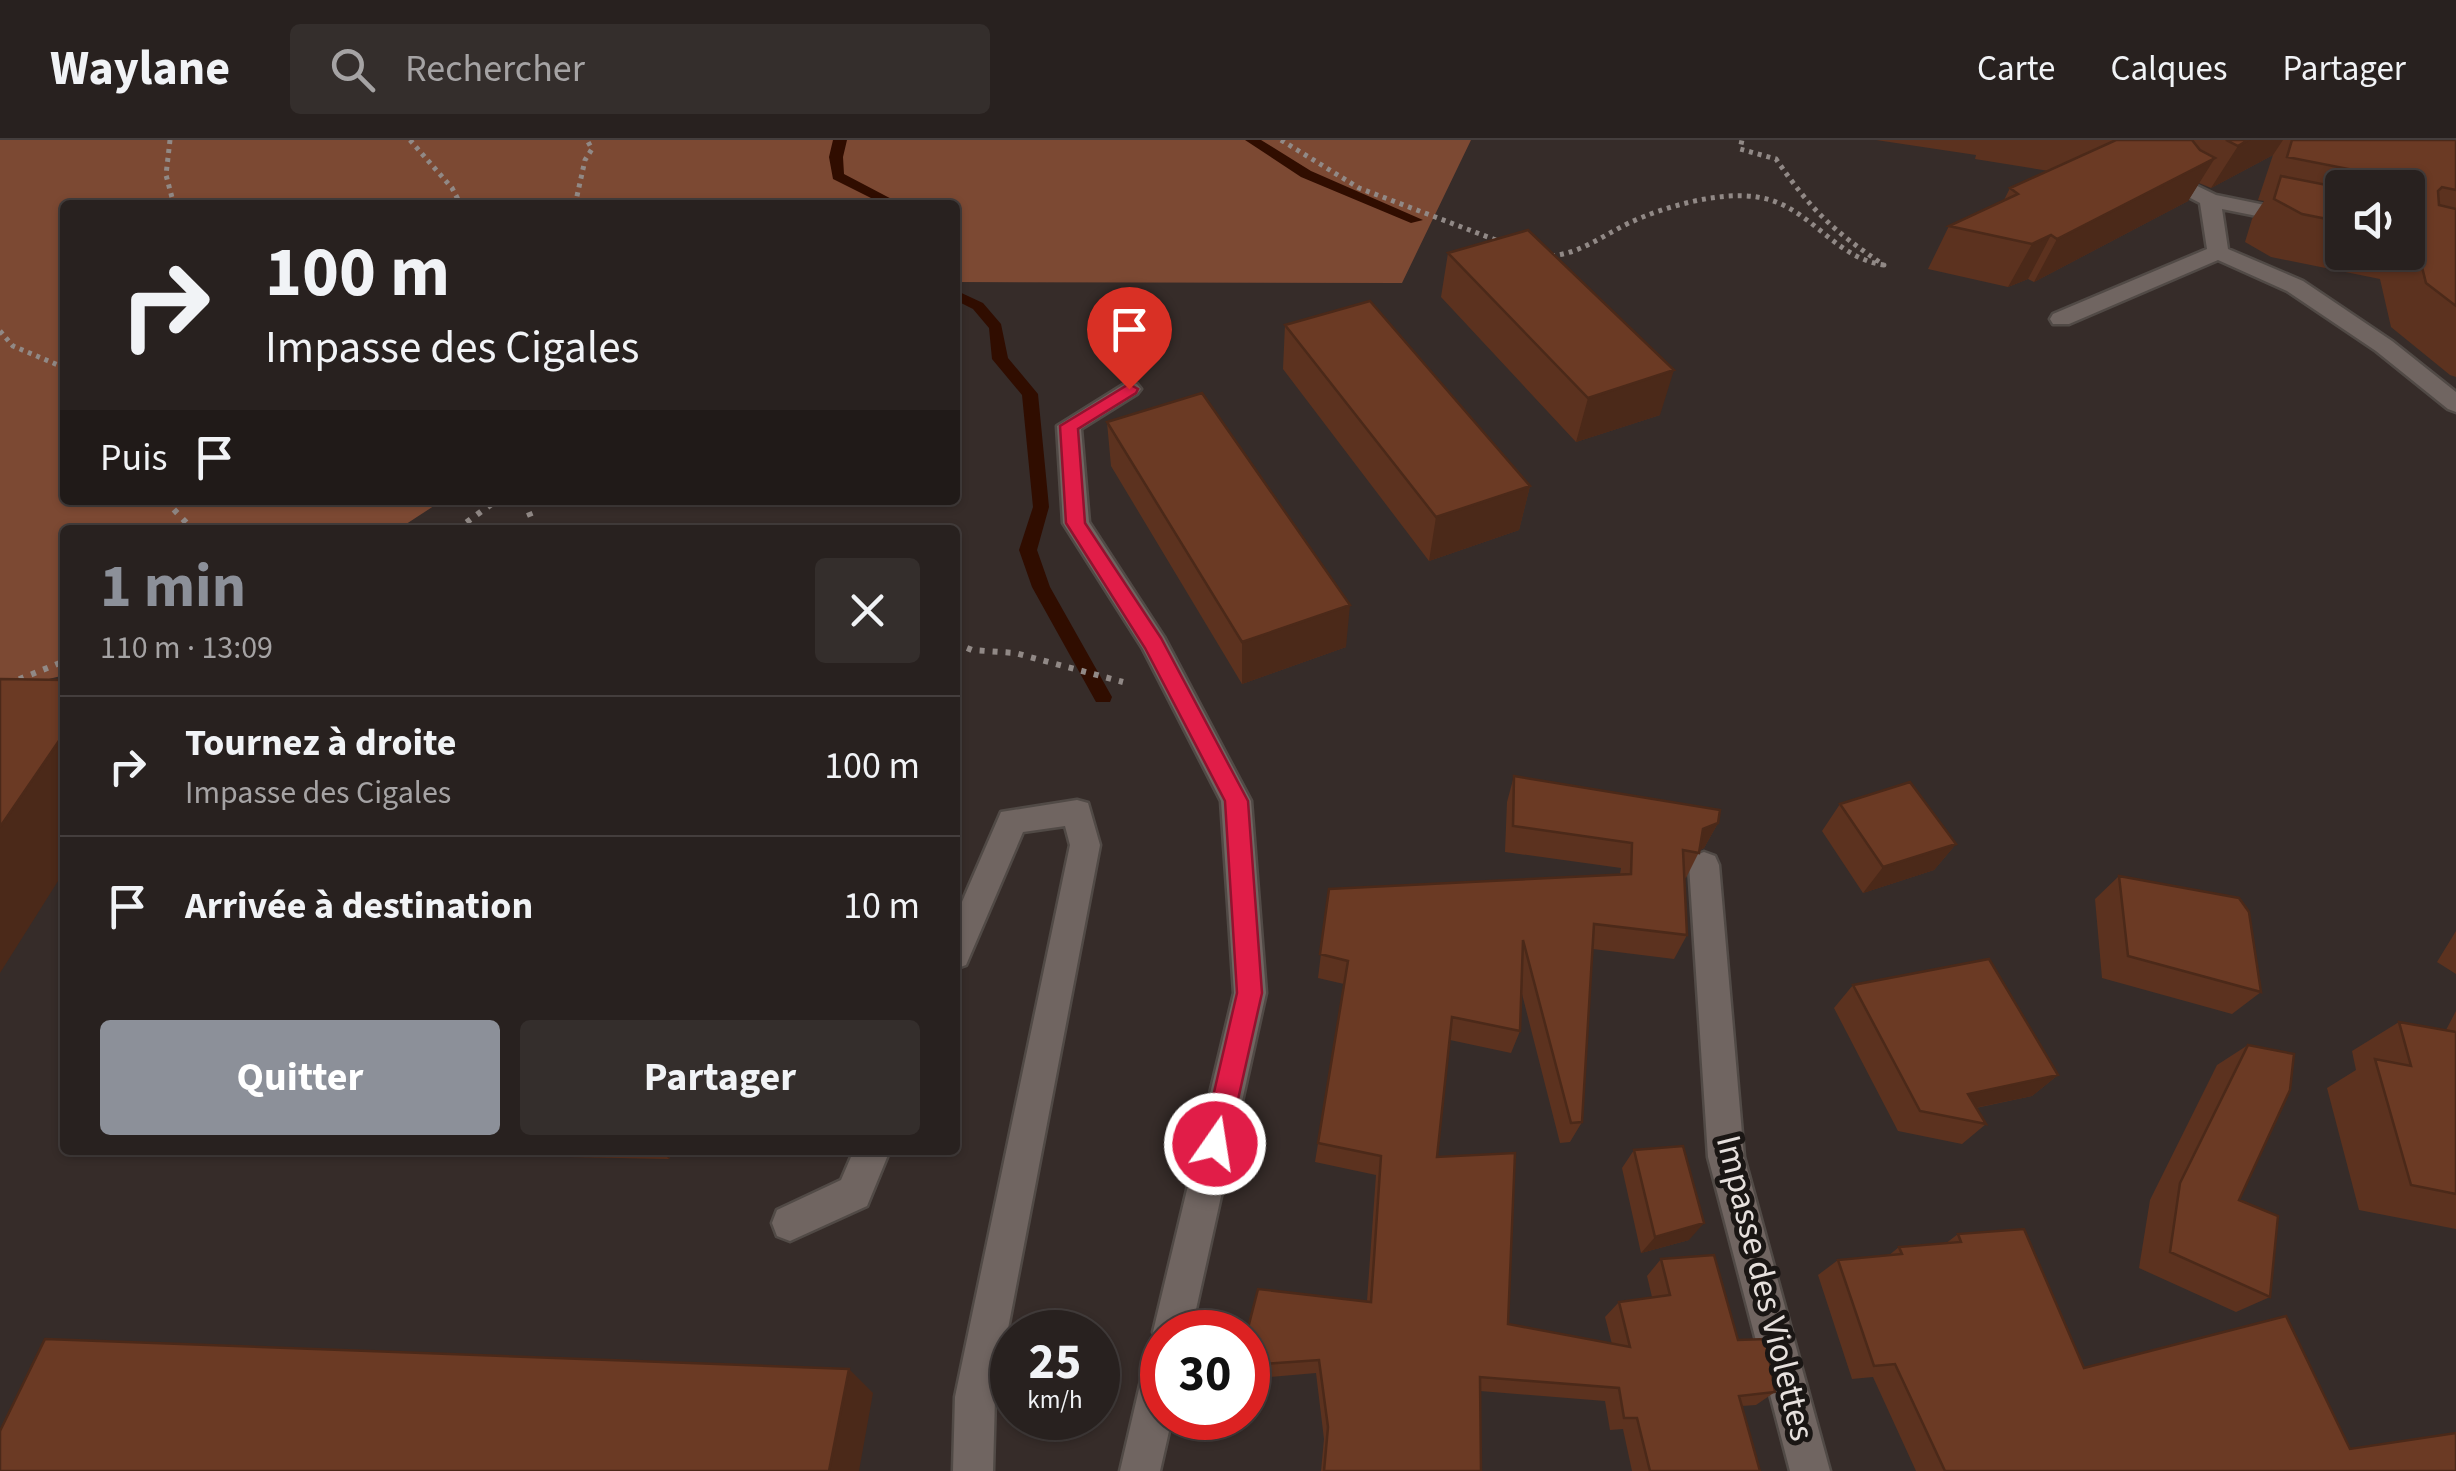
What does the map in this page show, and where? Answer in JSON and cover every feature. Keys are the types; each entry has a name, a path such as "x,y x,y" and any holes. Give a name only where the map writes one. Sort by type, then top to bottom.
{"street":[{"path":"2172,140 2158,160 2184,187 2210,200 2325,224"},
{"path":"2210,200 2218,252"},
{"path":"2061,318 2218,252 2294,286 2384,346 2456,404"},
{"path":"1129,389 1069,426 1076,523 1154,644 1236,801 1250,993 1177,1310"},
{"path":"960,943 1012,821 1077,812 1084,845 975,1396 973,1471"},
{"name":"Impasse des Violettes","path":"1704,865 1726,1157 1810,1471"},
{"path":"790,1222 854,1193 870,1155"},
{"path":"1140,1471 1147,1440"}],"path":[{"path":"170,140 166,176 173,200"},
{"path":"410,140 420,156 458,193 460,200"},
{"path":"576,200 584,160 592,149 588,140"},
{"path":"1281,140 1346,182 1504,244"},
{"path":"1537,254 1577,253 1643,217 1749,196 1795,206 1852,257 1870,266 1884,265 1832,230 1803,199 1776,159 1740,149 1742,140"},
{"path":"0,331 13,346 60,366"},
{"path":"170,505 188,525"},
{"path":"463,525 490,505"},
{"path":"960,645 972,650 1014,653 1180,695"},
{"path":"8,692 6,684 12,679 60,663"}],"shaded area":[{"path":"0,140 1471,140 1402,283 960,282 960,200 60,200 60,505 435,505 405,525 60,525 60,676 0,691"}],"building":[{"path":"2116,140 2192,140 2215,158 2057,239 2051,235 2032,244 1949,226 2018,194 2010,188"},
{"path":"2226,140 2248,140 2238,146"},
{"path":"2292,140 2456,140 2456,190 2442,187 2438,191 2439,205 2456,209 2456,306 2426,283 2423,270 2425,170 2354,170 2287,157"},
{"path":"2281,176 2325,185 2325,219 2302,214 2274,199"},
{"path":"1528,230 1674,370 1588,398 1448,253"},
{"path":"1370,301 1530,486 1436,517 1285,325"},
{"path":"1202,393 1350,605 1242,642 1107,422"},
{"path":"0,679 60,680 60,739 0,827"},
{"path":"1514,776 1720,810 1718,823 1703,829 1699,853 1683,850 1687,935 1594,924 1582,1122 1571,1123 1523,940 1520,1031 1452,1017 1437,1157 1515,1153 1508,1324 1630,1347 1619,1302 1670,1295 1661,1259 1714,1255 1738,1340 1766,1339 1775,1392 1739,1396 1760,1471 1650,1471 1637,1418 1624,1418 1619,1388 1480,1377 1481,1471 1324,1471 1328,1427 1319,1360 1270,1363 1270,1310 1253,1310 1258,1289 1371,1302 1381,1156 1318,1143 1348,961 1320,954 1329,889 1631,874 1632,843 1513,826"},
{"path":"1910,782 1956,844 1883,867 1840,804"},
{"path":"2119,876 2239,898 2249,912 2261,992 2128,956"},
{"path":"1989,959 2058,1075 1968,1094 1986,1124 1920,1111 1853,985"},
{"path":"2399,1022 2456,1032 2456,1194 2411,1185 2375,1059 2411,1066"},
{"path":"2248,1045 2294,1054 2290,1090 2239,1200 2278,1216 2270,1297 2170,1252 2180,1183"},
{"path":"1683,1146 1704,1223 1655,1237 1634,1150"},
{"path":"2024,1229 2084,1368 2286,1316 2350,1449 2456,1433 2456,1471 1945,1471 1895,1364 1874,1366 1838,1260 1902,1254 1899,1247 1961,1242 1958,1234"},
{"path":"45,1339 849,1369 829,1471 0,1471 0,1431"}],"waterway":[{"path":"840,140 836,157 838,176 886,200"},
{"path":"1252,140 1306,174 1416,220"},
{"path":"960,297 978,306 996,327 1000,359 1030,394 1041,507 1028,550 1041,587 1103,697"}],"route":[{"path":"1129,389 1069,426 1076,523 1154,644 1236,801 1250,993 1215,1144"}]}
